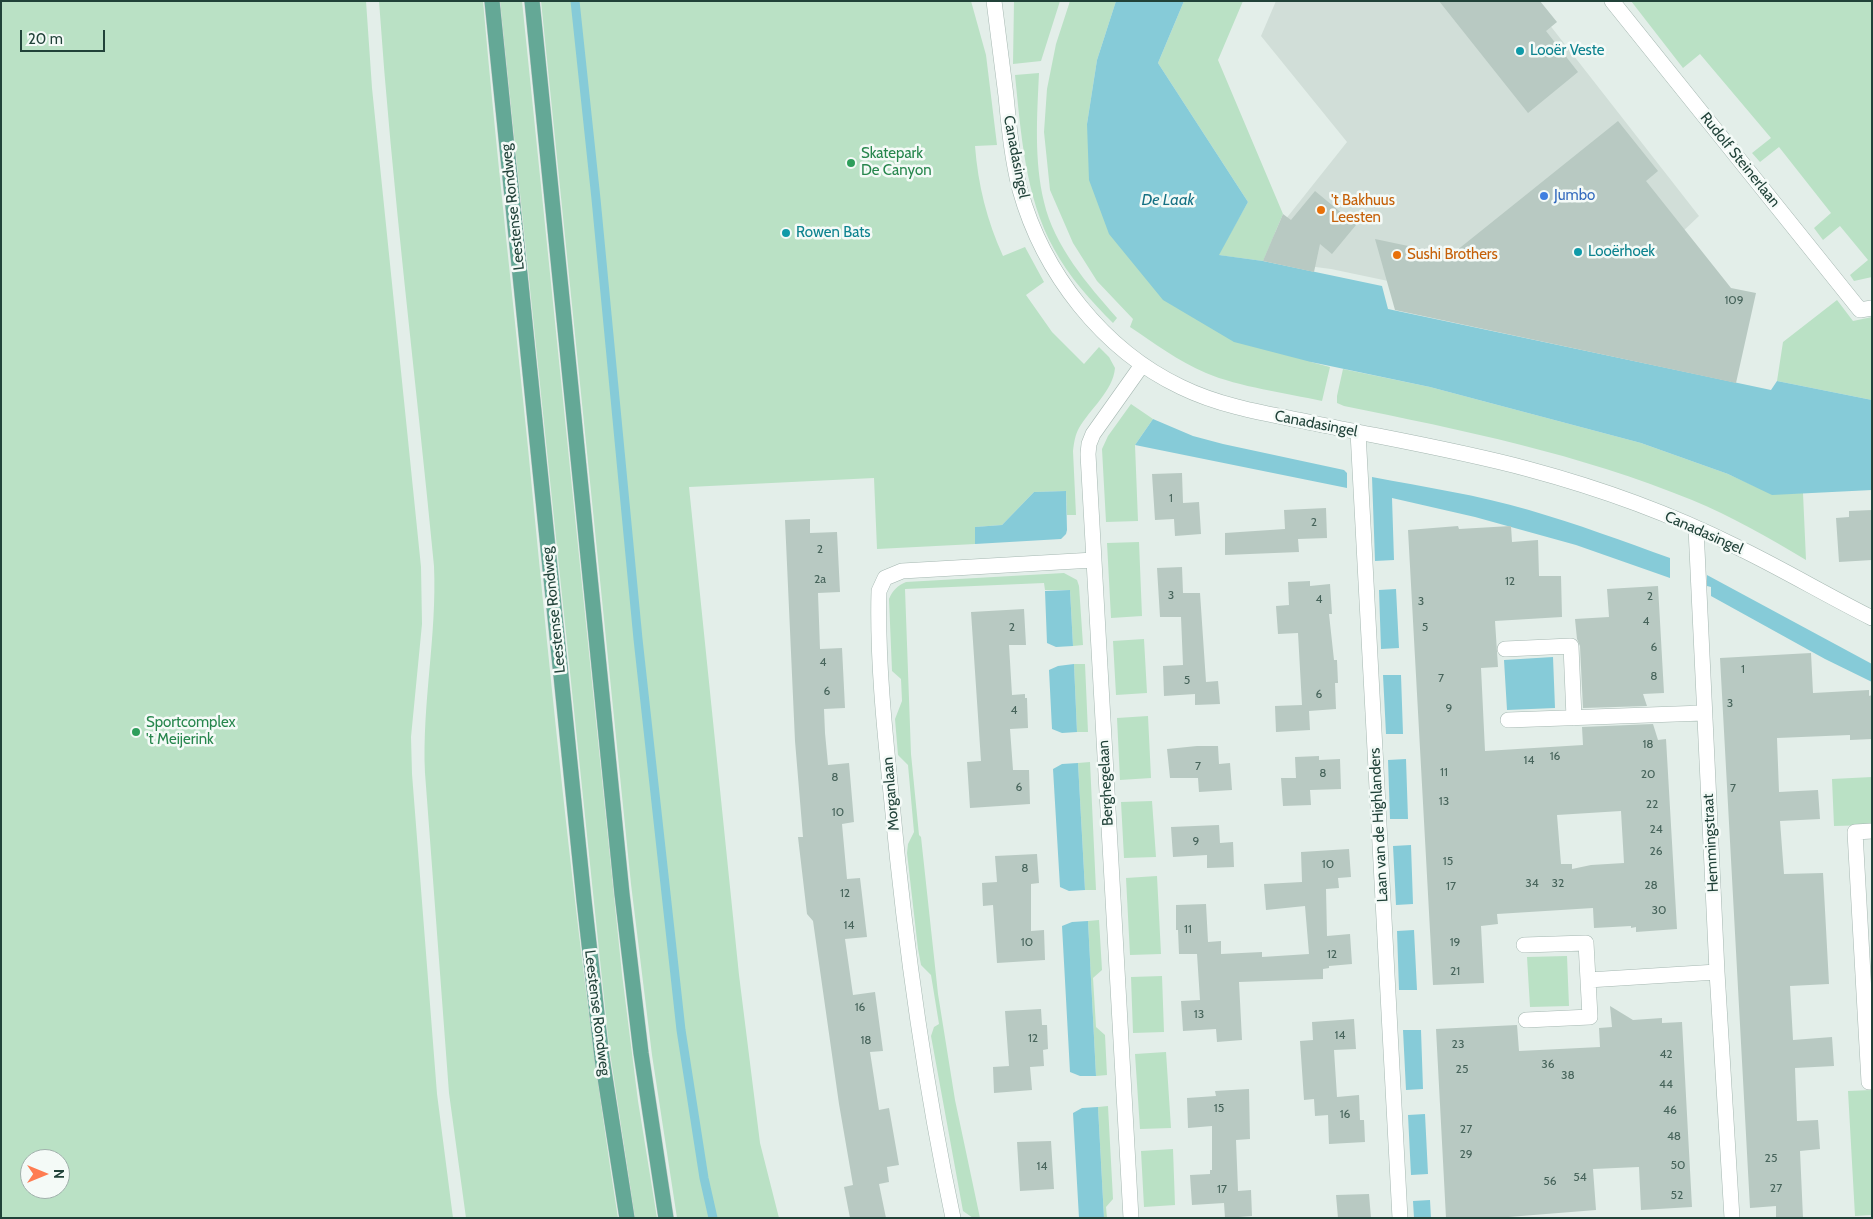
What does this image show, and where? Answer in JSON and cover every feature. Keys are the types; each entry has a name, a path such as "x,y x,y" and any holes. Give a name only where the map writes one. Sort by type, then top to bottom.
{"main road":[{"name":"Leestense Rondweg","path":"492,1 584,900 602,1058 627,1218"},
{"path":"532,1 622,894 641,1053 666,1218"}],"street":[{"name":"Canadasingel","path":"994,1 1012,148 1020,190 1034,232 1059,276 1076,301 1111,339 1142,365 1181,387 1227,404 1487,459 1555,476 1631,501 1736,546 1872,618"},
{"name":"Rudolf Steinerlaan","path":"1612,1 1860,310 1872,308"},
{"name":"Berghegelaan","path":"1131,1218 1088,454 1093,434 1142,365"},
{"name":"Laan van de Highlanders","path":"1358,432 1400,1218"},
{"name":"Hemmingstraat","path":"1696,528 1717,972 1732,1218"},
{"name":"Morganlaan","path":"953,1218 920,1038 907,947 884,712 879,591 885,578 902,571 1094,560"},
{"path":"1505,649 1571,646 1574,718"},
{"path":"1508,720 1704,713"},
{"path":"1872,831 1855,832 1869,1082 1872,1082"},
{"path":"1524,945 1586,943 1590,1017 1526,1020"},
{"path":"1588,980 1717,972"}],"shaded area":[{"path":"1276,1 1531,1 1699,216 1616,295 1393,282 1331,269 1254,259 1347,142 1261,36"}],"green space":[{"name":"Sportcomplex 't Meijerink","path":"1,1 366,1 372,88 421,567 422,624 411,737 412,774 437,1094 453,1218 1,1218"},
{"path":"379,1 483,1 567,833 591,1026 618,1218 466,1218 449,1093 425,773 434,566 397,213"},
{"path":"500,1 522,1 622,974 638,1101 657,1218 635,1218 609,1046"},
{"path":"541,1 971,1 986,55 997,145 975,146 976,160 984,202 997,243 1003,256 1025,247 1044,282 1026,295 1052,332 1084,364 1099,347 1109,357 1115,368 1106,392 1079,428 1076,436 1073,451 1076,515 1067,515 1066,491 1034,492 1002,525 975,527 975,544 877,549 874,478 689,487 739,975 760,1143 779,1218 677,1218 652,1055 631,884"},
{"path":"1014,1 1060,1 1041,61 1013,64"},
{"path":"1070,1 1116,1 1097,60 1087,124 1311,362 1330,367 1322,401 1219,378 1166,352 1130,327 1133,319 1097,281 1073,243 1050,190 1044,132 1047,89 1056,44"},
{"path":"1184,1 1243,1 1218,60 1283,214 1263,261 1218,255 1248,202 1158,63"},
{"path":"1631,1 1872,1 1872,277 1854,281 1850,275 1868,260 1840,226 1823,240 1814,228 1831,213 1779,147 1760,162 1752,153 1771,138 1700,54 1683,68"},
{"path":"1039,73 1037,154 1044,202 1056,234 1073,264 1117,318 1113,323 1066,269 1044,229 1030,186 1022,142 1015,75"},
{"path":"1837,300 1853,321 1872,317 1872,400 1777,381 1783,342"},
{"path":"1343,369 1430,387 1641,443 1728,474 1772,494 1803,493 1806,560 1707,506 1607,469 1476,434 1344,406 1337,403"},
{"path":"1131,404 1153,419 1135,445 1138,521 1106,522 1102,449 1108,436"},
{"path":"1139,542 1142,616 1111,618 1107,543"},
{"path":"1064,573 1077,580 1079,586 1083,645 1073,646 1070,590 1045,590 1044,583 905,589 911,754 919,835 921,837 938,994 955,1100 980,1218 973,1218 963,1211 931,1036 934,1027 939,1024 931,975 921,965 918,949 907,853 908,844 914,832 908,765 898,755 895,719 902,701 901,679 892,671 889,599 900,585 906,582"},
{"path":"1144,639 1147,693 1116,695 1113,641"},
{"path":"1074,664 1085,664 1088,732 1077,732"},
{"path":"1148,716 1151,778 1120,780 1117,718"},
{"path":"1090,762 1096,890 1085,890 1078,763"},
{"path":"1872,777 1872,825 1834,826 1832,779"},
{"path":"1152,801 1156,857 1124,858 1121,802"},
{"path":"1157,876 1161,954 1130,955 1126,878"},
{"path":"1099,920 1102,970 1093,978 1096,1027 1105,1035 1107,1075 1096,1076 1088,921"},
{"path":"1567,956 1569,1006 1530,1007 1527,957"},
{"path":"1162,976 1164,1032 1133,1033 1131,977"},
{"path":"1166,1052 1171,1128 1140,1129 1135,1054"},
{"path":"1872,1090 1872,1215 1855,1216 1848,1091"},
{"path":"1108,1106 1113,1199 1106,1207 1107,1218 1104,1218 1098,1107"},
{"path":"1173,1149 1175,1205 1144,1207 1141,1151"}],"water":[{"name":"De Laak","path":"1116,1 1184,1 1158,63 1248,202 1219,255 1263,261 1382,286 1388,309 1771,390 1777,381 1872,400 1872,490 1772,495 1728,474 1641,443 1430,387 1311,362 1234,342 1163,300 1109,234 1089,180 1087,124 1097,60"},
{"path":"1153,419 1193,436 1344,470 1347,473 1347,488 1135,445"},
{"path":"1372,477 1490,500 1582,527 1670,558 1670,578 1576,545 1475,517 1392,498 1394,560 1375,561"},
{"path":"1066,491 1067,530 1061,539 975,544 975,527 1002,525 1034,492"},
{"path":"1707,575 1872,664 1872,682 1825,659 1711,596 1711,587 1707,586"},
{"path":"1396,589 1399,648 1381,649 1379,590"},
{"path":"1070,590 1073,646 1056,647 1047,643 1045,591"},
{"path":"1553,657 1555,708 1507,710 1504,660"},
{"path":"1074,664 1077,732 1062,733 1052,729 1049,670 1058,666"},
{"path":"1383,675 1401,675 1403,734 1386,734"},
{"path":"1406,759 1408,819 1390,819 1388,760"},
{"path":"1078,763 1085,890 1069,891 1060,887 1053,769 1062,764"},
{"path":"1411,845 1413,904 1396,905 1393,846"},
{"path":"1088,921 1096,1076 1080,1076 1070,1072 1062,926 1072,922"},
{"path":"1414,930 1417,990 1399,990 1397,931"},
{"path":"1403,1030 1421,1030 1423,1089 1406,1090"},
{"path":"1098,1107 1104,1218 1079,1218 1073,1113 1082,1108"},
{"path":"1425,1114 1428,1174 1411,1175 1408,1115"},
{"path":"1430,1200 1431,1218 1414,1218 1413,1201"}],"building":[{"name":"Looër Veste","path":"1439,1 1540,1 1557,22 1546,31 1578,72 1528,113"},
{"name":"Looërhoek","path":"1618,121 1658,171 1646,181 1731,288 1756,293 1736,383 1395,310 1375,239 1451,255"},
{"path":"1315,191 1356,225 1332,254 1320,244 1314,272 1263,261 1283,214 1291,220"},
{"path":"1182,473 1183,503 1199,502 1201,534 1175,536 1174,519 1155,520 1152,474"},
{"path":"1326,508 1327,538 1298,539 1299,552 1225,555 1225,533 1285,529 1284,510"},
{"path":"1872,510 1872,560 1839,562 1836,518 1849,517 1849,511"},
{"path":"810,519 810,533 837,532 840,592 818,593 820,649 842,648 845,708 824,709 825,733 828,765 849,763 854,822 842,824 847,879 860,878 867,937 845,939 853,995 875,992 883,1051 870,1052 879,1110 889,1108 899,1165 887,1167 889,1182 879,1184 886,1218 850,1218 844,1187 853,1185 839,1104 813,921 807,914 798,837 803,837 795,741 785,520"},
{"path":"1458,526 1459,529 1511,526 1512,542 1538,540 1539,576 1561,576 1562,617 1495,621 1498,667 1481,668 1485,751 1583,745 1582,727 1653,724 1658,740 1666,739 1677,929 1636,932 1636,927 1631,928 1631,926 1594,928 1593,908 1497,914 1498,924 1481,926 1484,983 1433,985 1408,530","holes":["1621,811 1624,863 1591,865 1572,869 1572,864 1561,864 1557,815"]},
{"path":"1182,567 1183,593 1200,593 1206,682 1218,681 1220,704 1195,705 1195,694 1164,696 1163,666 1183,665 1181,617 1160,617 1157,568"},
{"path":"1310,581 1310,586 1330,584 1332,614 1329,614 1334,660 1337,660 1338,683 1335,683 1336,709 1309,711 1310,730 1276,732 1275,706 1302,705 1298,633 1278,634 1276,606 1289,605 1288,582"},
{"path":"1658,586 1664,693 1643,694 1647,706 1583,708 1580,646 1577,639 1575,619 1609,617 1607,589"},
{"path":"1024,609 1026,645 1009,645 1012,695 1025,694 1025,698 1027,698 1028,728 1010,729 1013,770 1029,770 1030,804 970,808 967,762 981,761 971,612"},
{"path":"1811,653 1813,693 1869,690 1869,696 1872,695 1872,739 1850,740 1850,735 1777,738 1779,792 1818,790 1820,819 1780,821 1784,874 1823,873 1829,984 1790,986 1793,1040 1832,1037 1834,1066 1795,1068 1797,1121 1818,1120 1820,1149 1800,1151 1803,1218 1776,1218 1776,1206 1750,1208 1720,658"},
{"path":"1218,746 1219,764 1230,763 1232,790 1199,792 1198,778 1170,778 1167,749"},
{"path":"1319,756 1319,760 1340,759 1341,789 1310,790 1311,805 1283,806 1281,778 1296,778 1295,757"},
{"path":"1219,825 1220,843 1233,842 1234,867 1207,868 1207,855 1173,857 1171,827"},
{"path":"1349,849 1351,877 1338,878 1339,888 1326,889 1327,936 1350,934 1352,964 1329,966 1329,968 1323,969 1323,979 1239,982 1242,1040 1217,1042 1216,1029 1183,1031 1181,1001 1200,1000 1197,954 1179,954 1178,930 1176,930 1176,905 1206,904 1208,942 1221,941 1221,954 1262,952 1262,957 1309,954 1305,906 1266,910 1264,884 1302,882 1301,852"},
{"path":"1037,854 1039,883 1031,884 1031,931 1044,930 1045,960 997,963 993,905 983,906 982,883 997,882 995,856"},
{"path":"1610,1006 1633,1020 1662,1018 1662,1023 1682,1022 1692,1207 1641,1210 1639,1167 1593,1169 1596,1210 1496,1218 1446,1218 1436,1029 1517,1025 1519,1051 1600,1047 1599,1028 1612,1027"},
{"path":"1041,1009 1042,1025 1047,1025 1048,1049 1043,1050 1044,1066 1030,1067 1032,1090 994,1093 993,1067 1009,1066 1005,1011"},
{"path":"1354,1019 1356,1049 1334,1050 1337,1097 1359,1095 1360,1120 1364,1120 1365,1142 1329,1144 1328,1115 1315,1116 1314,1099 1304,1100 1300,1041 1313,1040 1312,1022"},
{"path":"1249,1089 1250,1139 1236,1140 1238,1191 1251,1190 1252,1216 1225,1218 1224,1203 1192,1205 1190,1175 1210,1174 1210,1170 1212,1170 1212,1126 1188,1128 1187,1098 1216,1096 1215,1091"},
{"path":"1051,1141 1054,1189 1020,1191 1017,1142"},
{"path":"1369,1194 1371,1218 1338,1218 1336,1195"}],"waterway":[{"path":"575,1 638,639 681,1030 704,1178 713,1218"}],"place":[{"name":"Looër Veste","path":"1520,51"},
{"name":"Skatepark De Canyon","path":"851,163"},
{"name":"Jumbo","path":"1544,196"},
{"name":"'t Bakhuus Leesten","path":"1321,210"},
{"name":"Rowen Bats","path":"786,233"},
{"name":"Looërhoek","path":"1578,252"},
{"name":"Sushi Brothers","path":"1397,255"},
{"name":"Sportcomplex 't Meijerink","path":"136,732"}]}
